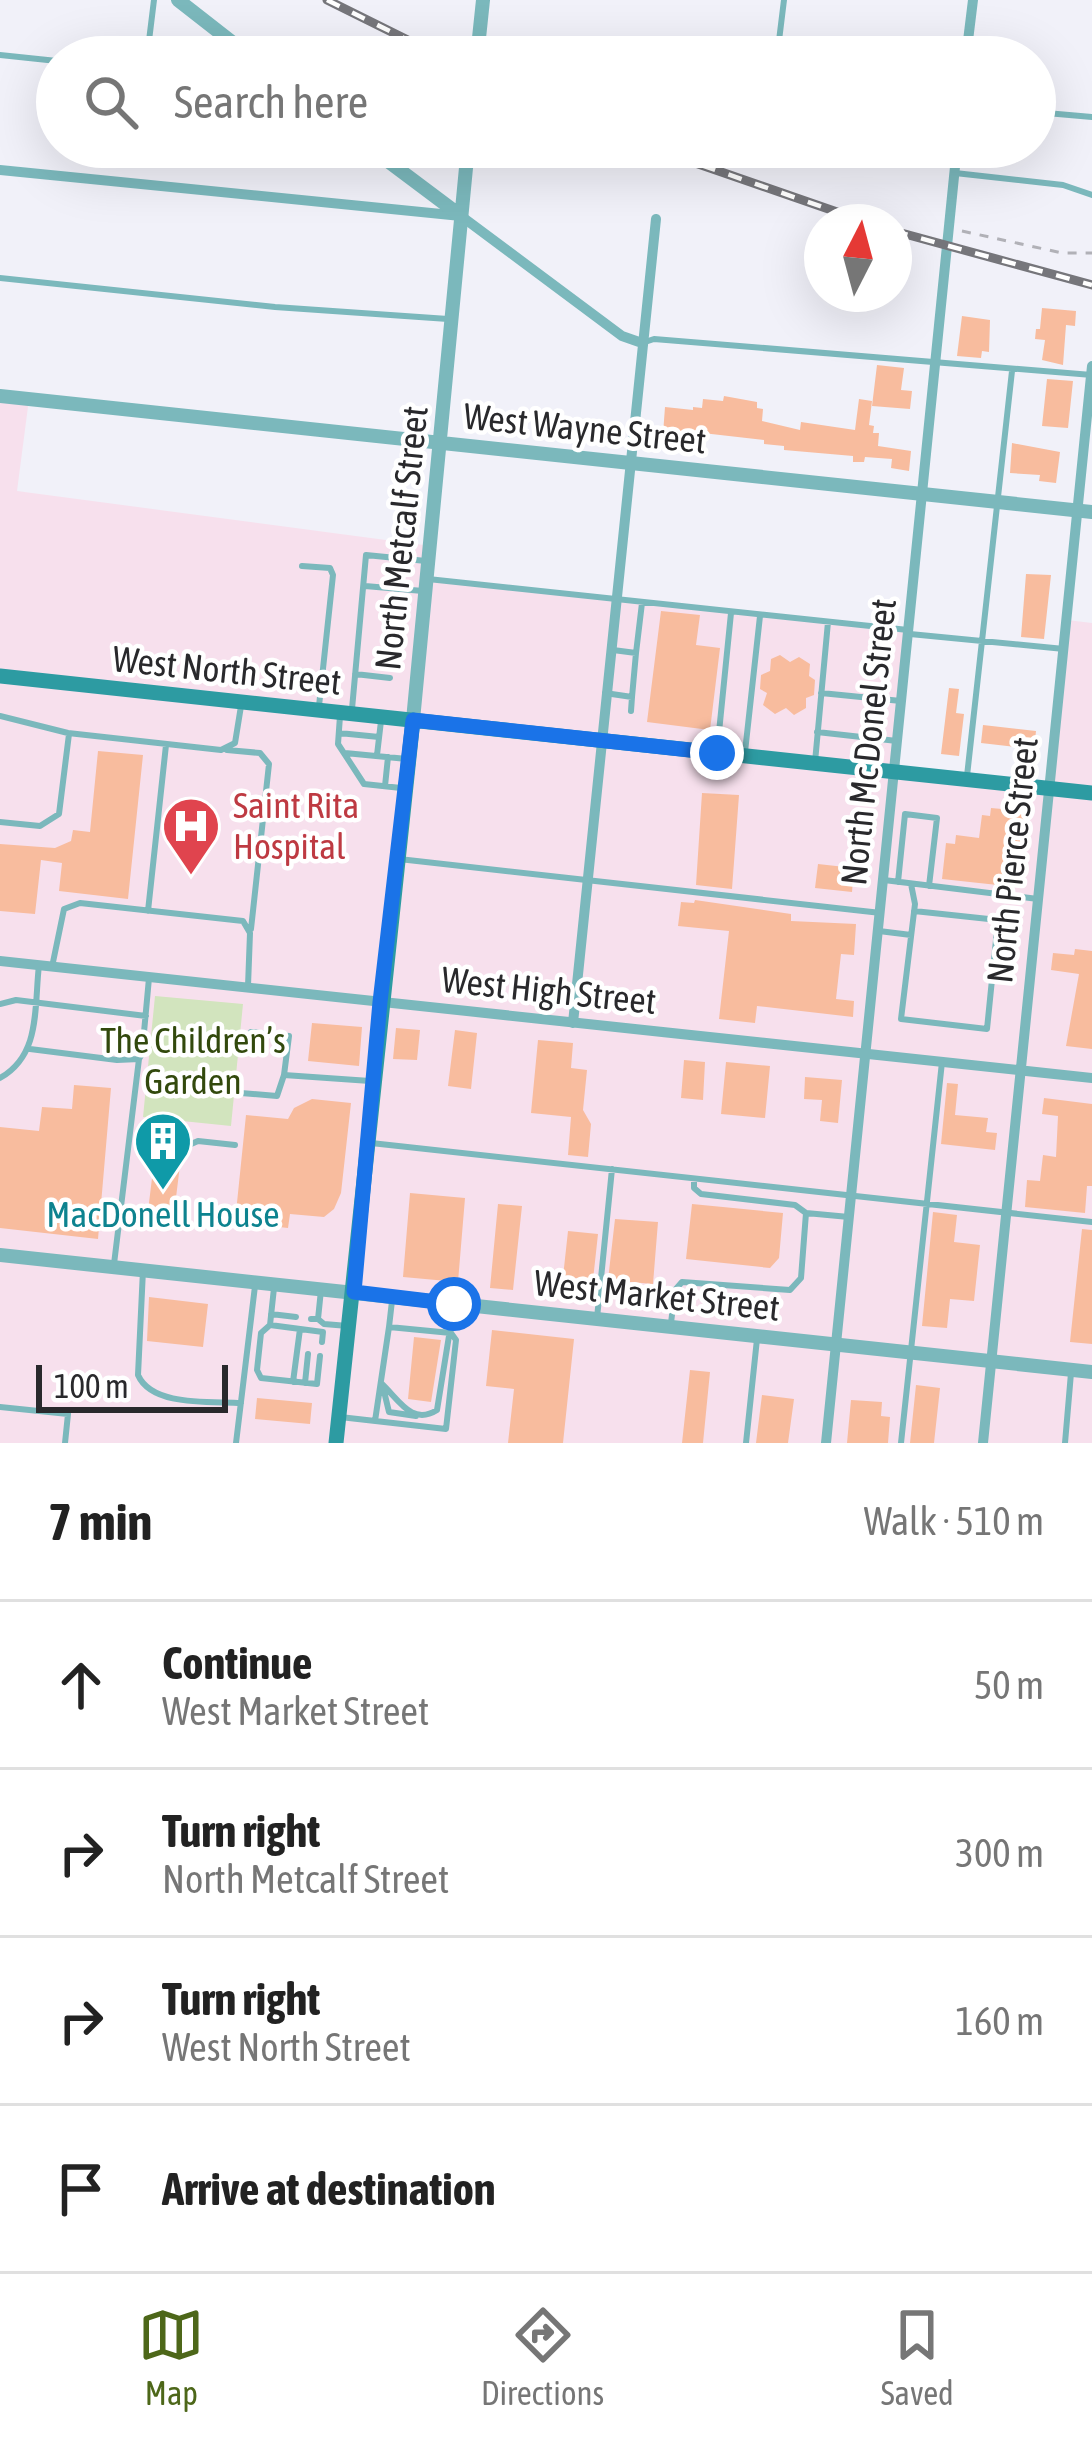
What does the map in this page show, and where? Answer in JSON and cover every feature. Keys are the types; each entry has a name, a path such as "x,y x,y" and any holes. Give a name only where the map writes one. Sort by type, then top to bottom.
{"main road":[{"name":"West North Street","path":"0,676 1092,793"},
{"name":"North Metcalf Street","path":"336,1442 413,720"}],"street":[{"path":"178,0 224,36"},
{"path":"479,36 483,0"},
{"path":"969,36 974,0"},
{"path":"397,168 622,336 642,343"},
{"name":"North Metcalf Street","path":"413,720 466,168"},
{"name":"North Mc Donel Street","path":"826,1443 881,913 891,881 898,741 955,168"},
{"path":"0,170 461,216"},
{"path":"573,1023 656,219"},
{"name":"North Pierce Street","path":"983,1443 1064,649 1085,511 1092,372"},
{"name":"West Wayne Street","path":"0,396 1085,511"},
{"name":"West High Street","path":"0,961 1092,1078"},
{"name":"West Market Street","path":"0,1255 1092,1372"}],"lane":[{"path":"150,36 154,0"},
{"path":"780,36 784,0"},
{"path":"0,55 36,59"},
{"path":"1056,114 1092,117"},
{"path":"955,173 1063,185 1092,195"},
{"path":"0,278 451,320"},
{"path":"642,343 654,339 1012,370 1092,372"},
{"path":"967,779 1012,370"},
{"path":"405,788 364,784 338,744 339,733 355,674 366,555 430,561"},
{"path":"302,566 330,568 333,575 319,710"},
{"path":"363,586 428,585 615,600 1064,649"},
{"path":"631,712 642,603"},
{"path":"717,753 731,613"},
{"path":"744,755 760,616"},
{"path":"814,763 828,622"},
{"path":"609,650 636,653"},
{"path":"355,674 390,678"},
{"path":"605,693 632,697"},
{"path":"821,693 903,701"},
{"path":"221,749 235,743 242,701"},
{"path":"0,716 69,734 260,753 269,764 248,988"},
{"path":"377,758 382,717"},
{"path":"818,732 898,741"},
{"path":"339,733 379,737"},
{"path":"0,821 40,826 59,814 69,734"},
{"path":"148,910 166,745"},
{"path":"345,753 408,759"},
{"path":"386,786 388,757"},
{"path":"374,785 375,773"},
{"path":"929,886 937,818 905,814 891,881 911,884 1038,899"},
{"path":"396,858 881,913"},
{"path":"911,884 914,911 901,1019 987,1029 998,920 914,911"},
{"path":"0,1078 20,1067 30,1049 35,1002 61,917 70,904 243,921 250,933"},
{"path":"879,931 911,935"},
{"path":"113,1267 149,978"},
{"path":"0,1004 6,1000 35,1002 146,1016"},
{"path":"241,1093 277,1096 284,1075 289,1036 251,1032"},
{"path":"30,1049 139,1059"},
{"path":"901,1443 942,1063"},
{"path":"284,1075 374,1081"},
{"path":"182,1148 198,1141 235,1145"},
{"path":"368,1143 1092,1222"},
{"path":"597,1318 612,1169"},
{"path":"694,1178 694,1188 701,1194 849,1217"},
{"path":"671,1326 675,1290 682,1282 790,1290 801,1278 806,1213"},
{"path":"142,1270 138,1375 143,1385 172,1396 241,1403"},
{"path":"236,1443 256,1282"},
{"path":"274,1285 270,1325 262,1333 257,1370 261,1378 317,1384 320,1356"},
{"path":"321,1290 322,1342"},
{"path":"375,1421 392,1298"},
{"path":"382,1384 389,1412 423,1417 437,1411 454,1304"},
{"path":"271,1314 296,1317"},
{"path":"310,1341 311,1330 319,1323 349,1326"},
{"path":"270,1325 311,1330"},
{"path":"340,1418 446,1429 456,1340 451,1333 388,1327"},
{"path":"293,1382 299,1329"},
{"path":"746,1443 758,1335"},
{"path":"305,1383 308,1354"},
{"path":"319,1369 344,1372"},
{"path":"1065,1443 1071,1370"},
{"path":"382,1384 410,1414 423,1417"},
{"path":"0,1407 68,1414 65,1443"},
{"path":"336,1442 347,1443"}],"path":[{"path":"948,228 1062,253 1092,254"}],"shaded area":[{"path":"0,396 29,399 17,491 431,546 429,577 910,631 896,771 1049,788 1067,620 1092,623 1092,1443 0,1443"}],"green space":[{"name":"The Children’s Garden","path":"155,996 243,1004 231,1126 143,1117"}],"building":[{"path":"1042,308 1076,311 1075,326 1066,325 1063,365 1042,360 1045,340 1035,339"},
{"path":"962,316 990,320 989,352 982,351 981,358 957,356"},
{"path":"877,365 904,368 901,390 912,391 910,409 872,406"},
{"path":"1047,379 1073,381 1068,428 1042,426"},
{"path":"724,396 757,402 757,408 763,409 762,421 800,430 801,422 855,430 859,399 872,401 869,425 874,426 873,433 879,433 878,446 911,451 909,471 891,468 892,459 865,457 864,462 853,462 853,456 784,450 764,440 685,431 684,437 663,434 665,407 693,410 702,408 703,399 723,401"},
{"path":"1012,443 1060,452 1056,483 1039,481 1040,475 1010,473"},
{"path":"1026,574 1051,575 1044,639 1021,637"},
{"path":"661,611 700,615 696,645 720,648 710,730 647,722"},
{"path":"780,655 790,662 799,657 810,664 809,676 815,680 814,695 794,715 786,708 775,714 763,705 767,693 760,689 761,675 770,671 771,659"},
{"path":"949,688 959,689 956,713 964,714 959,756 941,754"},
{"path":"983,725 1036,731 1034,749 981,743"},
{"path":"98,751 143,755 128,899 59,891 62,863 41,860 35,914 0,911 0,844 55,848 71,841 73,830 90,832"},
{"path":"702,793 739,795 732,889 696,885"},
{"path":"991,808 1024,811 1016,887 942,879 946,843 955,844 956,835 979,838 982,815 990,816"},
{"path":"818,864 854,868 852,892 815,888"},
{"path":"681,902 791,914 791,921 856,924 854,955 841,954 836,999 854,1001 853,1017 757,1006 755,1023 719,1019 729,931 678,926"},
{"path":"1075,949 1092,951 1092,1049 1066,1046 1079,974 1051,970 1053,953 1074,955"},
{"path":"312,1023 362,1027 359,1066 308,1061"},
{"path":"396,1028 420,1030 417,1060 393,1059"},
{"path":"455,1030 477,1033 471,1089 448,1086"},
{"path":"538,1040 573,1043 571,1068 587,1070 583,1110 591,1124 588,1157 568,1155 571,1117 531,1113"},
{"path":"684,1060 705,1062 703,1100 681,1098"},
{"path":"726,1062 770,1066 765,1118 721,1114"},
{"path":"805,1077 842,1080 838,1123 820,1121 822,1100 804,1099"},
{"path":"947,1083 958,1084 955,1115 988,1118 986,1132 997,1133 995,1150 941,1144"},
{"path":"74,1085 111,1088 98,1239 0,1228 0,1127 39,1131 42,1107 72,1109"},
{"path":"1044,1098 1092,1104 1092,1186 1087,1186 1085,1213 1025,1207 1027,1180 1040,1181 1043,1155 1056,1157 1058,1116 1042,1114"},
{"path":"312,1099 351,1103 341,1193 334,1209 324,1217 290,1214 288,1228 235,1222 246,1115 288,1119 294,1108"},
{"name":"MacDonell House","path":"154,1162 180,1165 173,1222 147,1219"},
{"path":"410,1193 465,1198 458,1282 403,1277"},
{"path":"498,1204 522,1206 513,1290 490,1288"},
{"path":"692,1204 783,1213 779,1258 770,1268 686,1259"},
{"path":"933,1212 957,1215 954,1242 980,1245 974,1301 950,1299 947,1328 922,1326"},
{"path":"615,1219 658,1222 653,1284 608,1280"},
{"path":"1082,1229 1092,1230 1092,1344 1070,1342"},
{"path":"568,1231 598,1234 593,1280 563,1277"},
{"path":"149,1297 208,1304 203,1347 147,1341"},
{"path":"492,1330 574,1339 563,1443 508,1443 514,1389 486,1386"},
{"path":"414,1337 441,1340 431,1402 408,1399"},
{"path":"690,1370 710,1372 703,1443 682,1443"},
{"path":"916,1385 940,1388 934,1443 910,1443"},
{"path":"762,1395 794,1399 788,1443 756,1443"},
{"path":"257,1398 312,1403 310,1424 255,1419"},
{"path":"851,1400 882,1402 881,1416 890,1417 888,1443 847,1443"}],"railway":[{"path":"327,0 400,36"},
{"path":"710,168 814,204"},
{"path":"912,236 1092,285"}],"place":[{"name":"Saint Rita Hospital","path":"191,877"},
{"name":"MacDonell House","path":"163,1192"}],"route":[{"path":"454,1304 354,1292 380,1002 413,720 717,753"}]}
